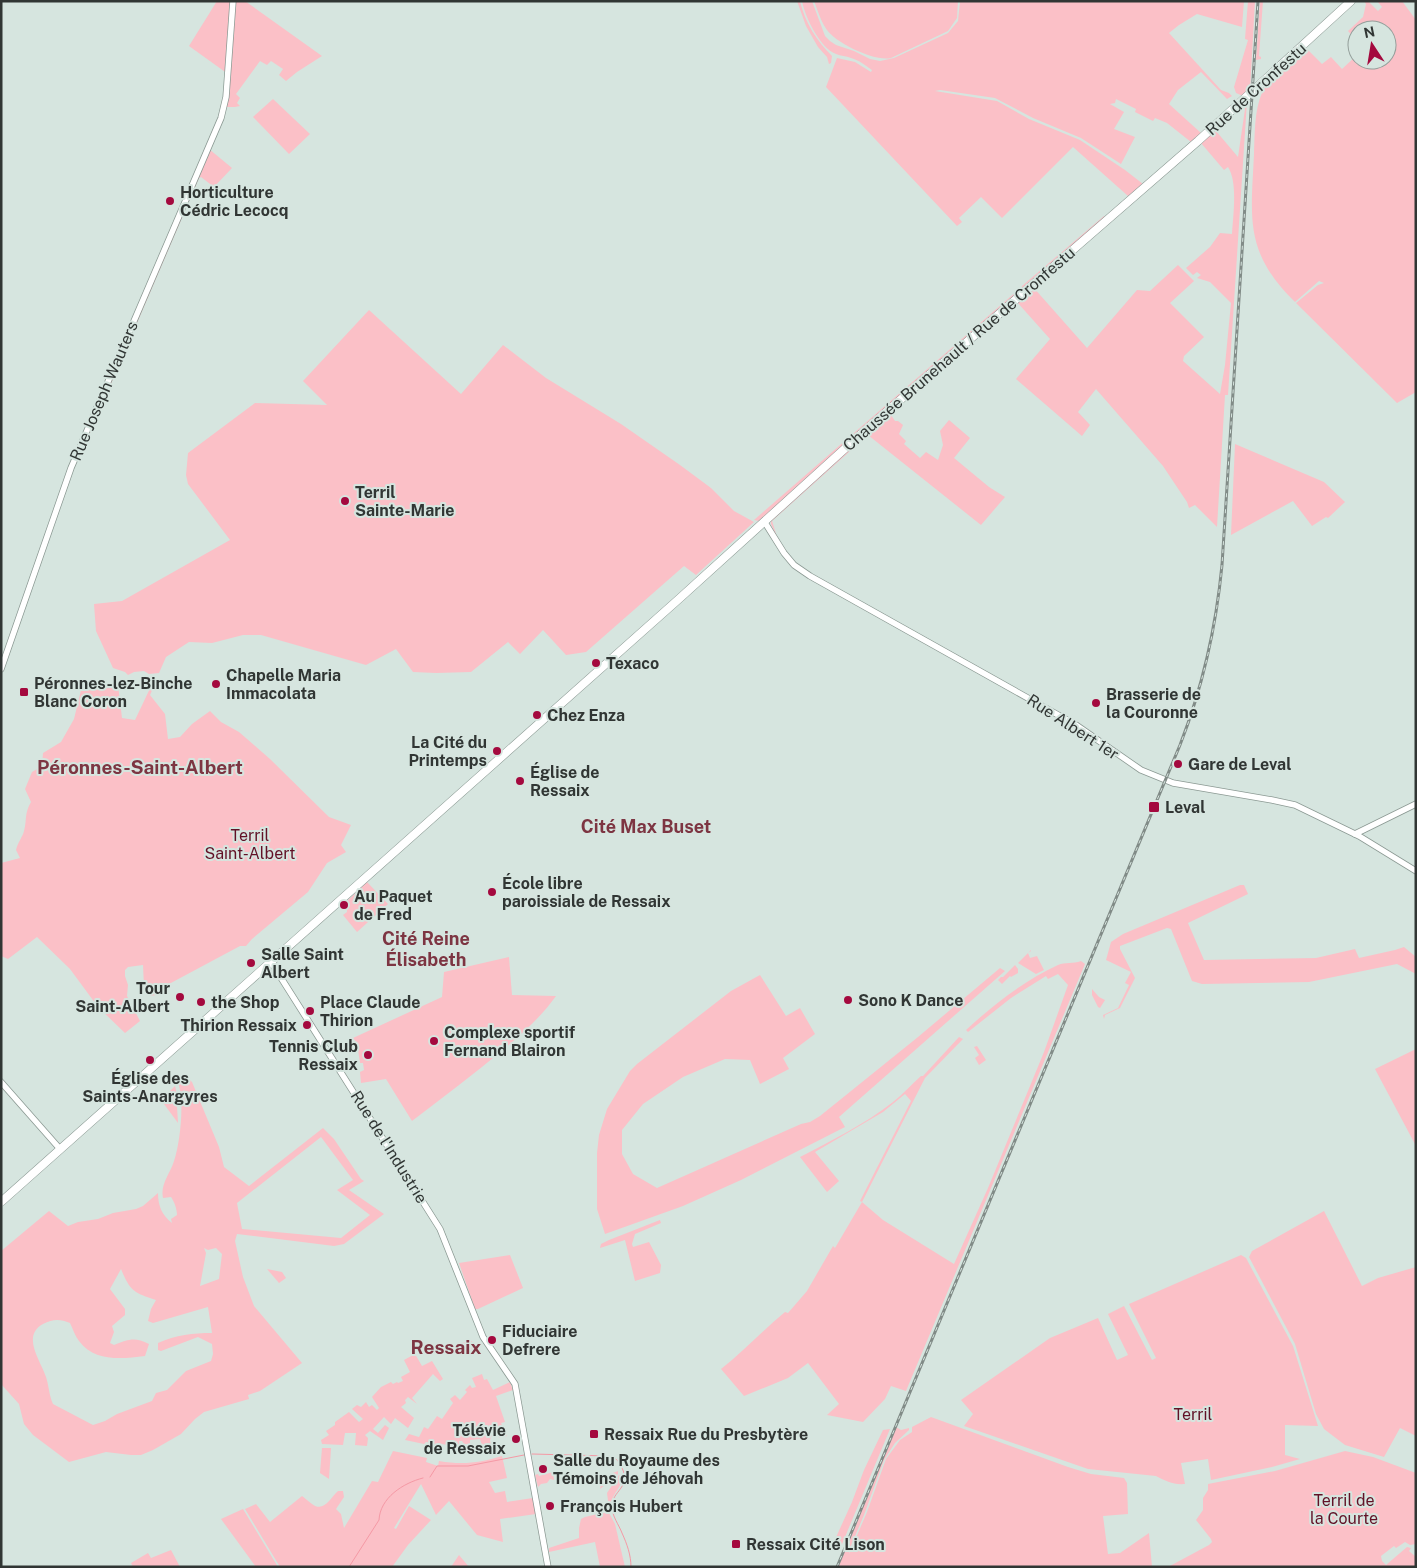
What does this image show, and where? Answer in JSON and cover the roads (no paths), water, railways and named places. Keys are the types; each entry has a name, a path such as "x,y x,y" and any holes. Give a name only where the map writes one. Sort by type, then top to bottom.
{"main road":[{"name":"Rue de Cronfestu","path":"1159,175 1351,1"},
{"name":"Chaussée Brunehault / Rue de Cronfestu","path":"1,1202 907,393 1159,175"}],"street":[{"name":"Rue Joseph Wauters","path":"1,669 70,468 221,118 227,87 233,1"},
{"name":"Rue Albert 1er","path":"763,523 794,565 1076,725 1141,770 1173,783 1295,805 1355,834 1416,871"},
{"path":"1355,834 1416,804"},
{"name":"Rue de l'Industrie","path":"272,962 440,1229 486,1344 507,1371 514,1384 548,1567"},
{"path":"1,1082 60,1149"}],"waterway":[{"path":"532,1454 608,1456 618,1461 625,1478 615,1496 612,1510 627,1545 631,1567"},
{"path":"430,1477 437,1466 468,1466 524,1455"},
{"path":"349,1567 379,1520 380,1512 388,1498 401,1488 423,1478"}],"railway":[{"path":"837,1567 1180,745 1202,679 1212,634 1222,565 1258,1"}],"place":[{"name":"Horticulture Cédric Lecocq","path":"170,201"},
{"name":"Terril Sainte-Marie","path":"345,501"},
{"name":"Texaco","path":"596,663"},
{"name":"Chapelle Maria Immacolata","path":"216,684"},
{"name":"Péronnes-lez-Binche Blanc Coron","path":"24,692"},
{"name":"Brasserie de la Couronne","path":"1096,703"},
{"name":"Chez Enza","path":"537,715"},
{"name":"La Cité du Printemps","path":"497,751"},
{"name":"Gare de Leval","path":"1178,764"},
{"name":"Église de Ressaix","path":"520,781"},
{"name":"Leval","path":"1154,807"},
{"name":"École libre paroissiale de Ressaix","path":"492,892"},
{"name":"Au Paquet de Fred","path":"344,905"},
{"name":"Salle Saint Albert","path":"251,963"},
{"name":"Tour Saint-Albert","path":"180,997"},
{"name":"Sono K Dance","path":"848,1000"},
{"name":"the Shop","path":"201,1002"},
{"name":"Place Claude Thirion","path":"310,1011"},
{"name":"Thirion Ressaix","path":"307,1025"},
{"name":"Complexe sportif Fernand Blairon","path":"434,1041"},
{"name":"Tennis Club Ressaix","path":"368,1055"},
{"name":"Église des Saints-Anargyres","path":"150,1060"},
{"name":"Fiduciaire Defrere","path":"492,1340"},
{"name":"Ressaix Rue du Presbytère","path":"594,1434"},
{"name":"Télévie de Ressaix","path":"516,1439"},
{"name":"Salle du Royaume des Témoins de Jéhovah","path":"543,1469"},
{"name":"François Hubert","path":"550,1506"},
{"name":"Ressaix Cité Lison","path":"736,1544"}],"district":[{"name":"Péronnes-Saint-Albert","path":"140,767"},
{"name":"Cité Max Buset","path":"646,826"},
{"name":"Cité Reine Élisabeth","path":"426,948"},
{"name":"Ressaix","path":"446,1347"}],"park label":[{"name":"Terril Saint-Albert","path":"250,844"},
{"name":"Terril","path":"1193,1414"},
{"name":"Terril de la Courte","path":"1344,1509"}]}
